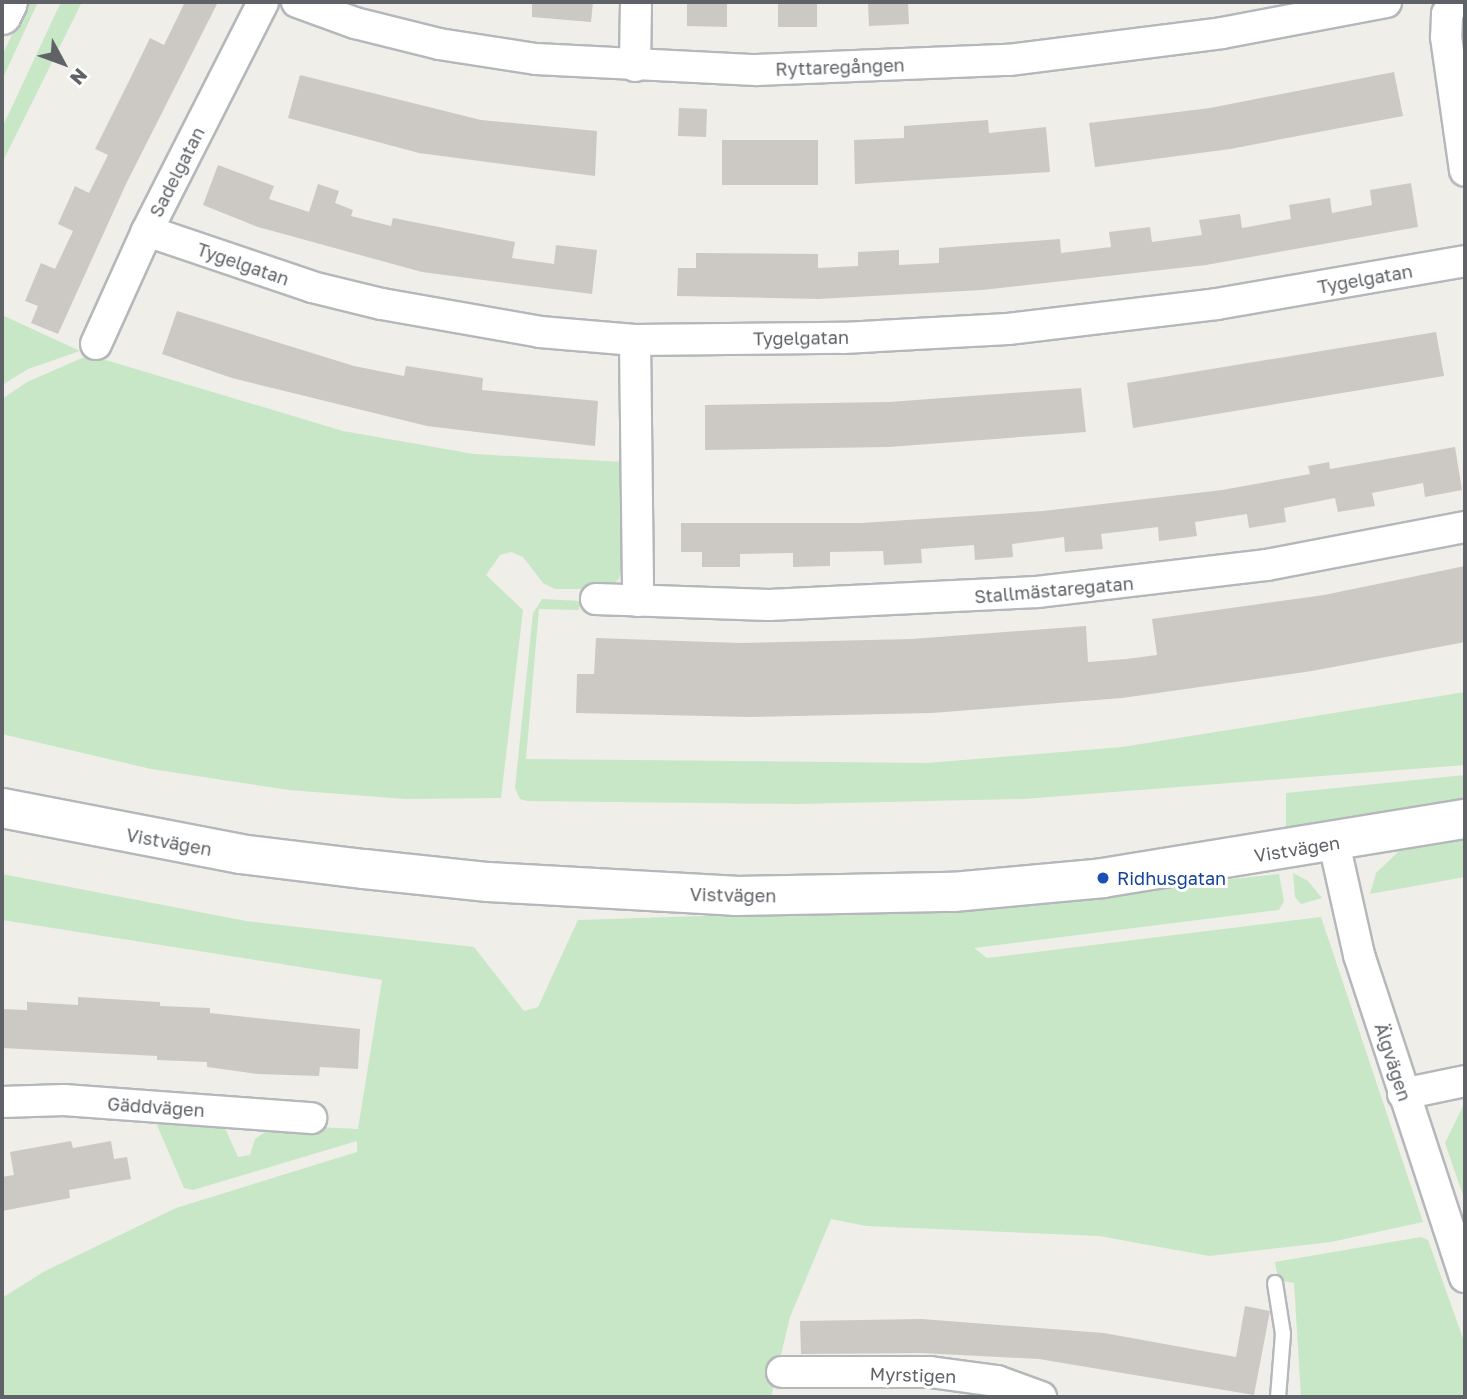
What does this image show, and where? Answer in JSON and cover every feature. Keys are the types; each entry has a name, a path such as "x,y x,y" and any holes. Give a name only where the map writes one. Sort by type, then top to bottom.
{"main road":[{"path":"2,15 8,2"},
{"name":"Vistvägen","path":"2,808 147,838 350,867 502,883 734,896 953,892 1160,871 1465,819"}],"street":[{"name":"Sadelgatan","path":"96,344 146,231 263,2"},
{"name":"Ryttaregången","path":"297,2 355,23 439,44 536,59 770,69 1009,60 1222,33 1386,2"},
{"path":"635,65 636,2"},
{"path":"1454,2 1447,15 1446,37 1465,171"},
{"name":"Tygelgatan","path":"146,231 312,287 382,304 540,332 635,340 843,338 1022,328 1217,304 1465,261"},
{"path":"635,340 638,601"},
{"name":"Stallmästaregatan","path":"596,599 769,605 1037,592 1267,565 1465,527"},
{"name":"Älgvägen","path":"1334,843 1359,955 1465,1277"},
{"path":"1403,1094 1465,1081"},
{"name":"Gäddvägen","path":"2,1102 64,1100 310,1118"},
{"name":"Myrstigen","path":"782,1372 929,1385 997,1381 1041,1397"}],"lane":[{"path":"1275,1283 1283,1334 1278,1397"}],"green space":[{"path":"27,2 38,2 2,80 2,56"},
{"path":"61,2 82,2 2,163 2,128"},
{"path":"2,315 80,351 28,369 2,385"},
{"path":"89,355 343,431 474,454 625,462 623,562 619,579 607,589 555,589 543,583 523,557 511,552 500,555 486,575 523,610 501,798 405,799 289,790 151,769 2,734 2,399 27,382"},
{"path":"542,599 580,601 579,610 539,609 526,759 927,763 1122,747 1465,692 1465,765 1023,799 797,804 527,801 520,799 515,788 533,613"},
{"path":"1465,775 1465,798 1286,828 1286,793"},
{"path":"1465,840 1465,877 1370,894 1376,873 1399,851"},
{"path":"1293,873 1308,881 1322,898 1301,904 1295,897"},
{"path":"2,874 246,921 474,947 524,1011 538,1007 578,920 973,907 1279,874 1284,901 1279,910 974,948 987,958 1321,917 1423,1222 1331,1242 1209,1256 1099,1236 866,1226 831,1219 790,1317 771,1397 2,1397 2,1298 45,1271 176,1208 357,1152 357,1141 193,1190 184,1188 153,1116 224,1126 238,1157 250,1155 255,1139 275,1125 358,1129 382,980 2,920"},
{"path":"1465,1102 1465,1201 1445,1143"},
{"path":"1421,1237 1428,1240 1465,1344 1465,1397 1301,1397 1294,1283 1278,1280 1275,1262"}],"building":[{"path":"185,2 218,2 126,184 58,334 31,323 38,306 25,301 41,263 55,269 73,231 58,224 75,186 89,193 108,155 95,149 150,38 164,45"},
{"path":"532,2 593,2 591,22 532,17"},
{"path":"687,2 727,2 727,27 687,26"},
{"path":"778,2 817,2 817,27 778,27"},
{"path":"868,2 908,2 909,24 869,26"},
{"path":"1394,72 1403,116 1230,149 1095,167 1089,123 1210,108"},
{"path":"300,75 481,120 597,131 595,176 419,153 288,118"},
{"path":"679,108 707,109 706,137 678,136"},
{"path":"988,120 989,133 1046,127 1050,172 855,184 854,140 904,138 904,126"},
{"path":"722,140 818,140 818,185 722,185"},
{"path":"218,165 274,186 269,199 309,212 318,184 339,191 335,203 353,210 351,216 391,226 393,218 515,242 512,258 554,264 556,245 597,250 592,294 422,272 258,227 203,205"},
{"path":"1411,183 1418,227 1206,265 982,290 818,299 677,296 678,268 696,268 696,253 818,254 818,268 858,266 858,252 899,250 899,265 939,263 939,248 1060,239 1061,253 1111,247 1109,232 1150,227 1152,242 1202,235 1199,220 1240,214 1242,228 1291,219 1289,205 1330,198 1332,213 1372,205 1370,190"},
{"path":"177,311 354,366 404,376 406,366 483,378 482,390 598,401 595,446 427,426 232,378 162,354"},
{"path":"1436,332 1444,376 1133,428 1127,383"},
{"path":"1081,388 1086,432 889,447 705,450 705,405 889,402"},
{"path":"1455,447 1462,490 1425,497 1423,483 1372,493 1375,506 1338,512 1335,498 1284,508 1286,522 1249,528 1247,514 1195,522 1197,536 1159,541 1158,527 1101,534 1103,549 1065,552 1064,537 1012,544 1013,557 975,560 974,545 921,549 922,563 884,565 883,551 830,552 830,566 793,567 793,553 740,554 740,567 702,567 702,552 681,552 681,523 861,523 1043,511 1222,490 1310,474 1308,466 1329,462 1330,469"},
{"path":"1465,566 1465,642 1312,671 1122,698 932,713 750,717 576,713 577,674 594,674 596,638 739,643 912,639 1086,626 1088,662 1126,659 1157,655 1152,619 1324,595"},
{"path":"78,997 160,1002 160,1006 210,1008 210,1013 360,1029 358,1069 320,1067 319,1076 258,1074 207,1067 207,1062 157,1060 157,1056 2,1048 2,1009 27,1010 27,1002 78,1005"},
{"path":"71,1141 73,1148 111,1141 114,1159 127,1157 131,1179 69,1190 70,1198 2,1211 2,1177 14,1175 10,1152"},
{"path":"1245,1306 1270,1311 1254,1395 1039,1359 921,1353 801,1354 800,1321 922,1319 1104,1333 1236,1357"}],"place":[{"name":"Ridhusgatan","path":"1103,878"}]}
